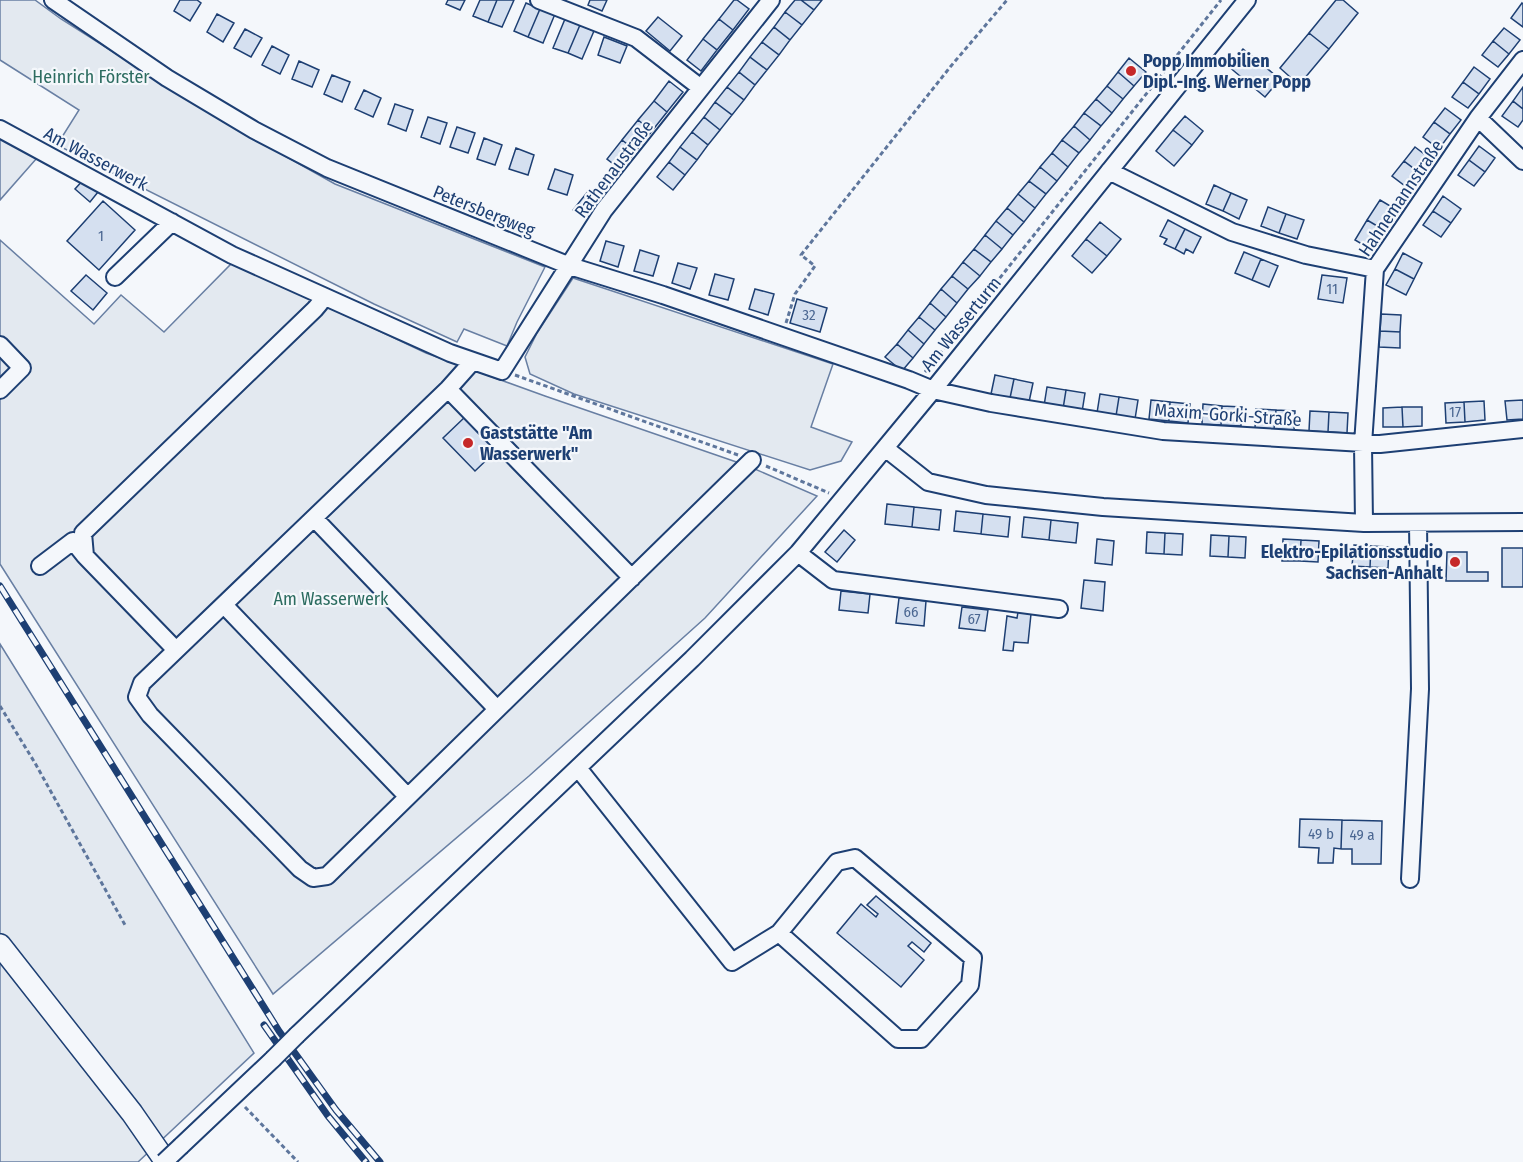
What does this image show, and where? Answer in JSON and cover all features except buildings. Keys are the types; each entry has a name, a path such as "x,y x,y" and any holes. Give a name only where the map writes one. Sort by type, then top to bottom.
{"main road":[{"path":"0,945 132,1113 165,1162"}],"street":[{"name":"Petersbergweg","path":"53,0 167,78 254,130 327,168 570,266 782,336 933,390"},
{"path":"540,0 636,38 701,88"},
{"name":"Rathenaustraße","path":"502,371 604,210 771,0"},
{"name":"Am Wasserturm","path":"165,1162 692,659 798,553 933,390 1247,0"},
{"name":"Hahnemannstraße","path":"1364,523 1363,444 1375,269 1478,118 1523,60"},
{"path":"1478,118 1523,161"},
{"name":"Am Wasserwerk","path":"0,129 232,255 450,353 502,371"},
{"path":"1109,171 1232,232 1306,255 1375,269"},
{"path":"115,277 172,222"},
{"path":"85,556 82,533 315,309 320,303 321,295"},
{"path":"0,345 22,368 0,390"},
{"path":"473,361 448,389 142,683 137,697 150,715 300,870 313,878 327,876 752,460"},
{"path":"448,389 632,578"},
{"name":"Maxim-Gorki-Straße","path":"933,390 992,403 1163,431 1380,444 1523,429"},
{"path":"885,448 928,482 986,495 1103,507 1364,523 1523,522"},
{"path":"314,518 497,709"},
{"path":"1410,879 1420,689 1418,523"},
{"path":"40,566 73,541 177,650"},
{"path":"798,553 833,580 1059,609"},
{"path":"224,605 407,796"},
{"path":"578,768 732,962 779,933 837,862 855,858 973,958 970,985 921,1039 898,1039 779,933"}],"path":[{"path":"782,336 795,294 815,266 801,255 951,66 1007,0"},
{"path":"916,383 1221,0"},
{"path":"502,371 752,460 829,493 824,500"},
{"path":"0,706 35,763 124,926"},
{"path":"235,1096 298,1162"}],"green space":[{"name":"Heinrich Förster","path":"0,0 35,0 61,19 224,122 335,184 545,267 507,346 464,329 457,342 374,304 57,145 79,110 0,60"},
{"path":"0,136 37,158 0,200"},
{"name":"Am Wasserwerk","path":"0,240 94,324 121,295 164,332 233,262 426,353 748,466 817,496 705,618 529,776 273,994 0,564"},
{"path":"573,278 833,364 811,427 852,442 841,461 810,470 574,394 530,374 525,357 537,333"},
{"path":"0,644 254,1053 138,1162 0,1162"}],"railway":[{"path":"0,586 279,1031 336,1110 380,1162"},
{"path":"264,1025 328,1116 366,1162"}],"place":[{"name":"Popp Immobilien Dipl.-Ing. Werner Popp","path":"1131,71"},
{"name":"Gaststätte \"Am Wasserwerk\"","path":"468,443"},
{"name":"Elektro-Epilationsstudio Sachsen-Anhalt","path":"1455,562"}]}
